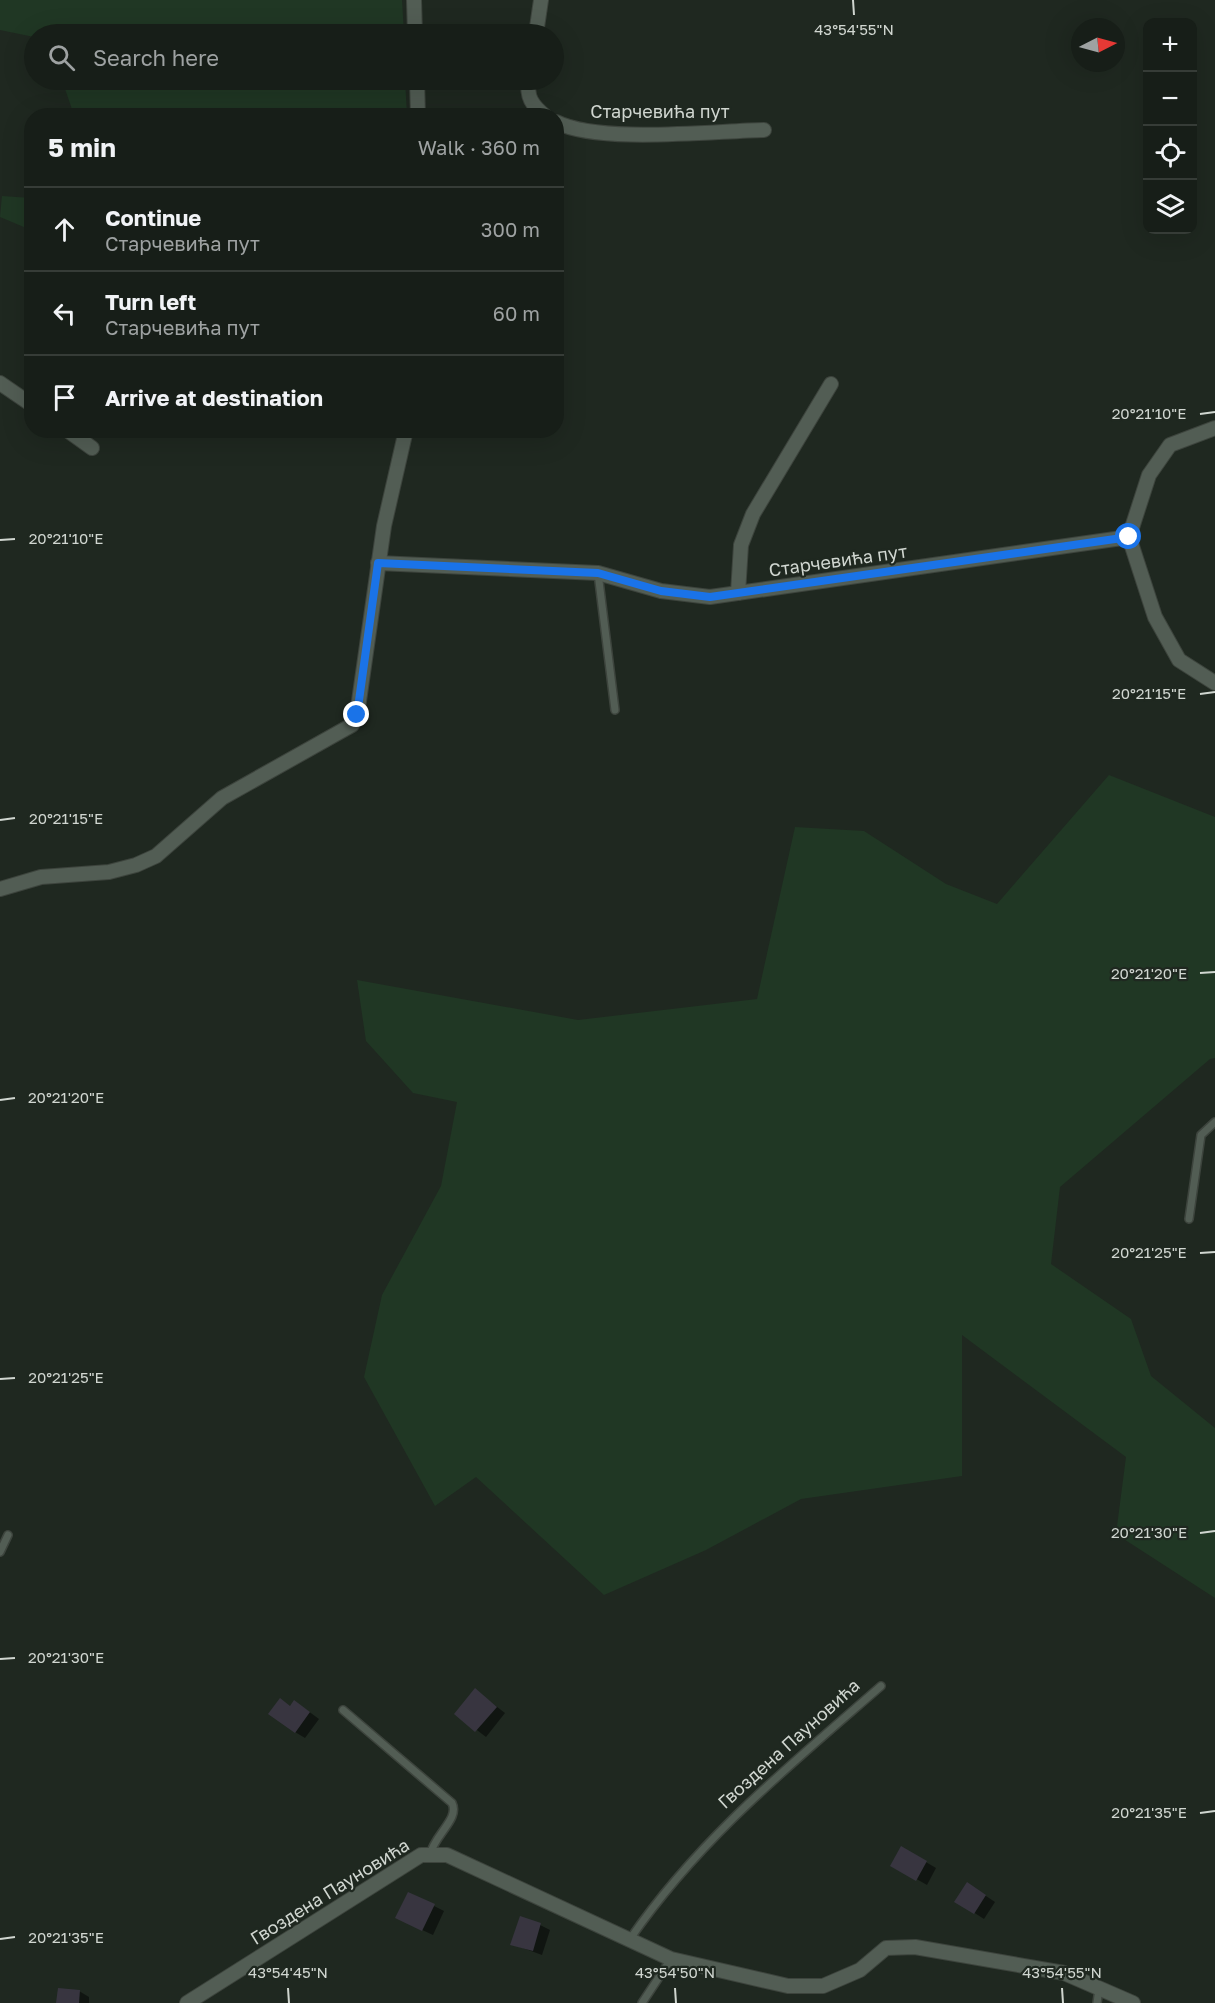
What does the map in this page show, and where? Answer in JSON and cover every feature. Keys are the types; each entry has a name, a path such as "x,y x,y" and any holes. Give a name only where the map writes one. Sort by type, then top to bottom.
{"street":[{"path":"414,0 415,24"},
{"path":"537,24 541,0"},
{"path":"417,90 418,108"},
{"path":"528,90 532,105 536,108"},
{"name":"Старчевића пут","path":"564,126 570,129 611,134 764,130"},
{"path":"0,383 24,400"},
{"path":"738,593 741,545 753,514 831,384"},
{"path":"1215,428 1170,445 1149,475 1129,537 1155,617 1179,660 1215,683"},
{"path":"78,438 92,448"},
{"path":"0,889 41,878 109,872 136,865 156,855 222,798 352,725 357,715 378,563 404,438"},
{"name":"Старчевића пут","path":"378,563 598,573 661,591 710,597 1129,537"},
{"name":"Гвоздена Пауновића","path":"187,2003 421,1854 447,1855 671,1959 788,1986 823,1986 860,1970 886,1948 915,1947 1064,1973 1133,2003"}],"lane":[{"path":"598,573 615,710"},
{"path":"1189,1220 1201,1135 1215,1122"},
{"path":"0,1552 8,1535"},
{"name":"Гвоздена Пауновића","path":"630,1940 661,1894 724,1825 881,1686"},
{"path":"342,1710 454,1806 453,1819 433,1843 430,1855"},
{"path":"642,2003 671,1959"},
{"path":"1097,2003 1099,1989"}],"green space":[{"path":"0,0 402,0 403,24 24,24 24,35 0,30"},
{"path":"65,90 406,90 407,108 72,108"},
{"path":"2,196 24,198 24,227 0,217"},
{"path":"1109,775 1215,817 1215,1058 1210,1059 1060,1187 1051,1264 1131,1319 1151,1376 1215,1428 1215,1598 1116,1534 1126,1457 962,1335 962,1476 801,1499 706,1550 604,1595 476,1477 435,1506 364,1377 382,1295 441,1186 457,1102 413,1093 366,1041 357,980 578,1020 757,999 795,827 864,831 946,884 997,904"}],"building":[{"path":"475,1688 497,1707 475,1732 454,1714"},
{"path":"280,1698 290,1706 294,1700 310,1712 295,1733 268,1714"},
{"path":"901,1846 927,1861 916,1881 890,1866"},
{"path":"967,1882 986,1895 974,1914 954,1902"},
{"path":"408,1892 435,1904 422,1931 395,1918"},
{"path":"520,1916 541,1923 533,1951 510,1945"},
{"path":"58,1988 80,1990 79,2003 56,2003"}],"route":[{"path":"357,715 378,563 598,573 661,591 710,597 1129,537"}]}
